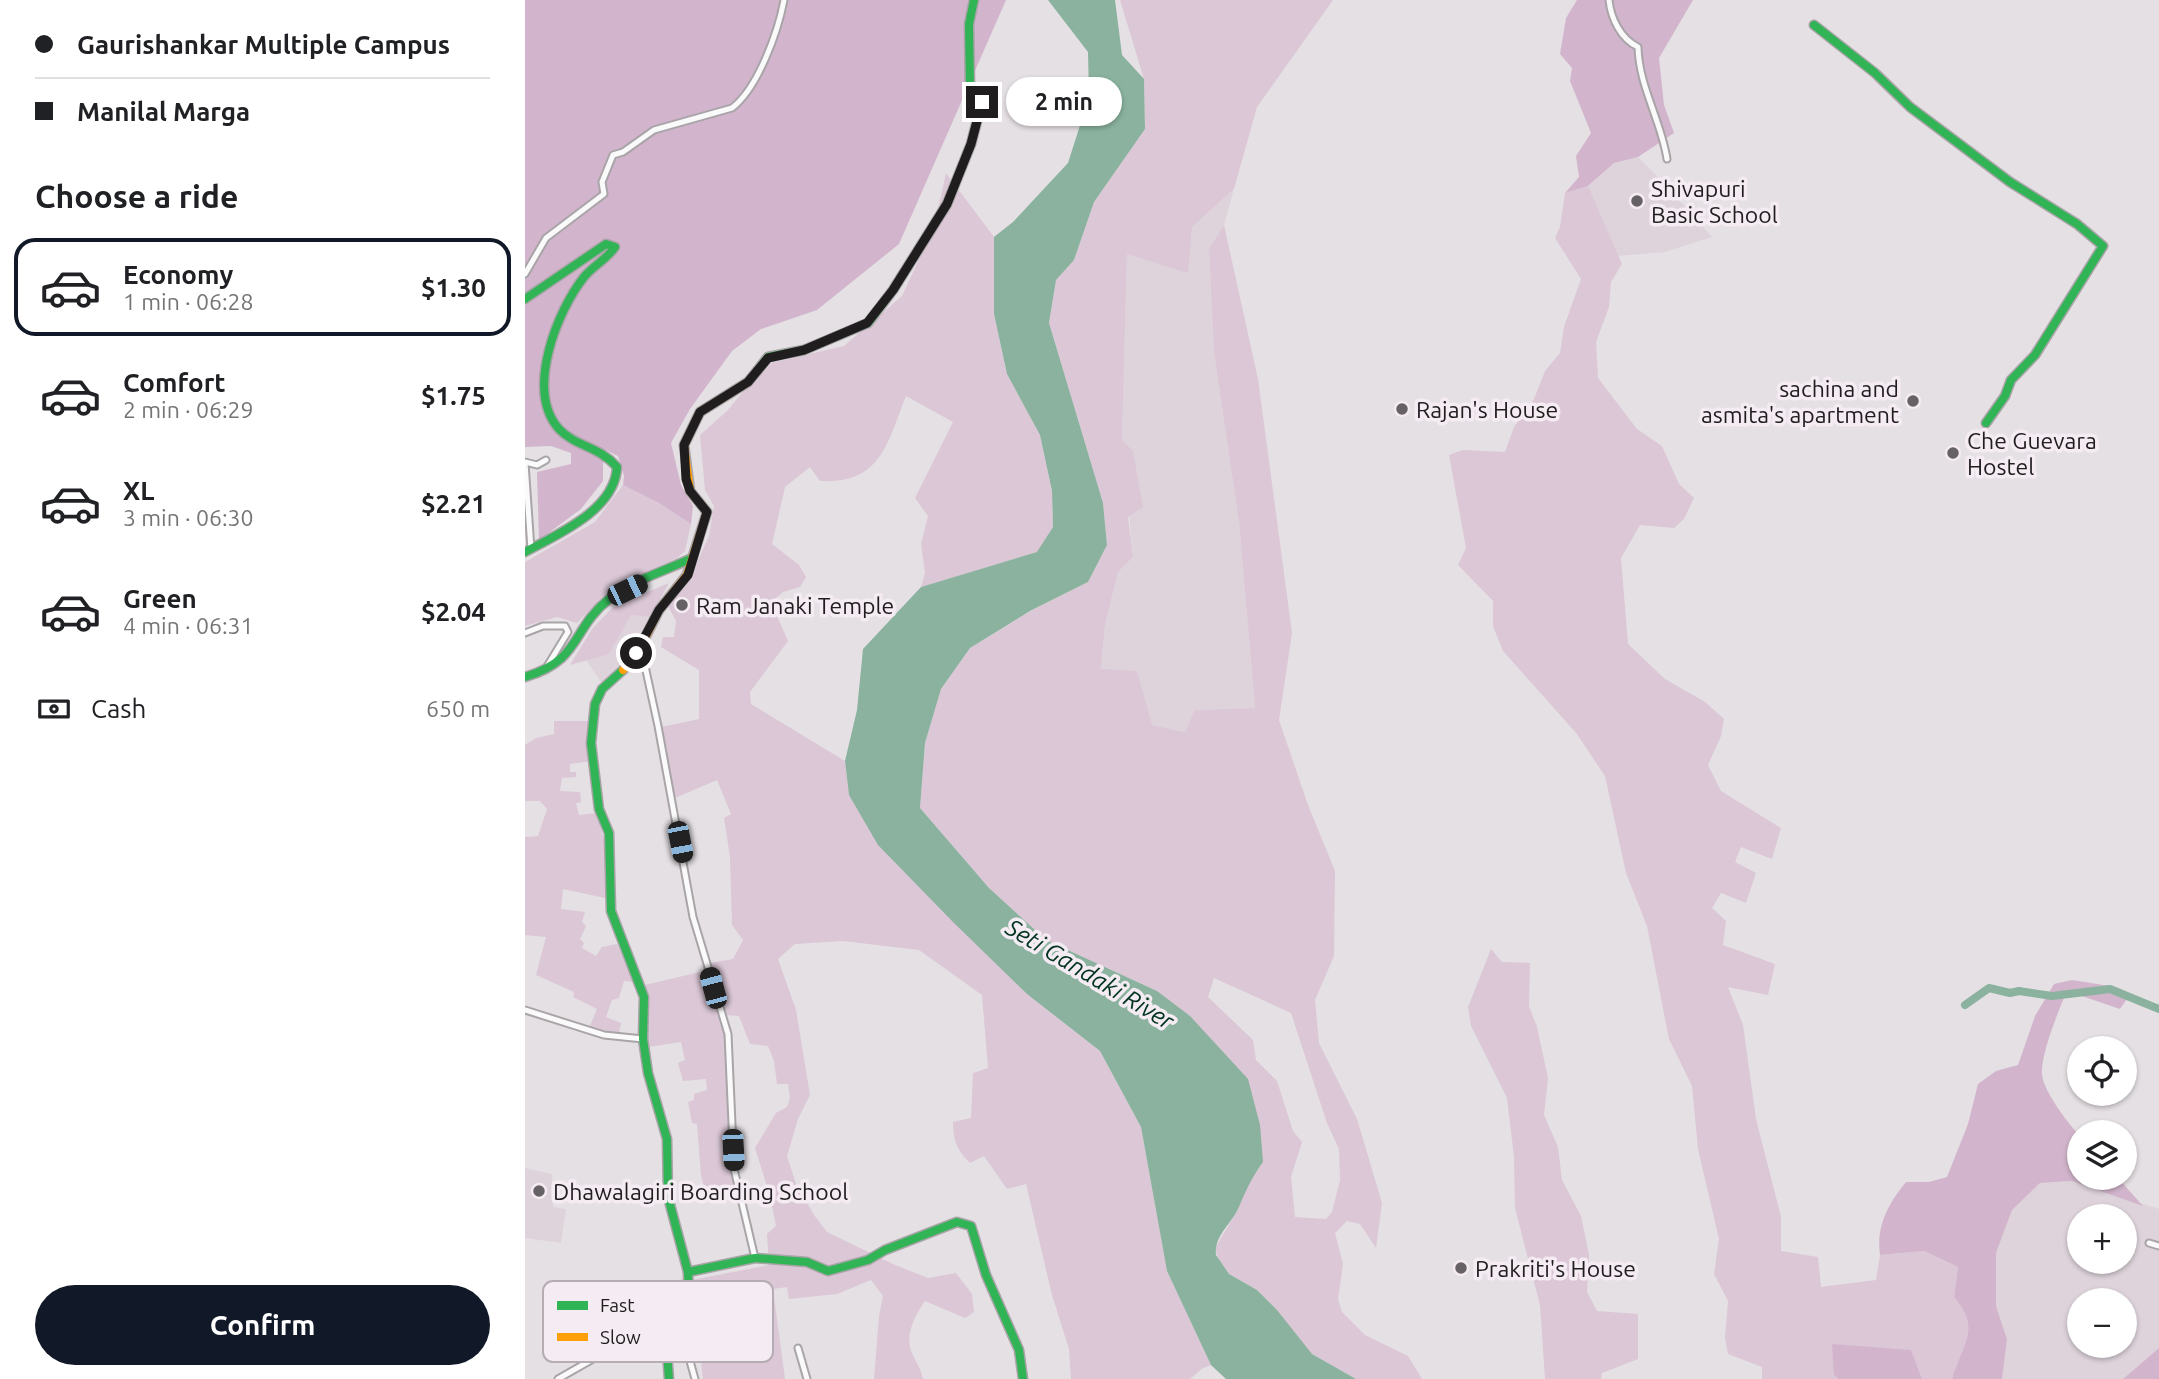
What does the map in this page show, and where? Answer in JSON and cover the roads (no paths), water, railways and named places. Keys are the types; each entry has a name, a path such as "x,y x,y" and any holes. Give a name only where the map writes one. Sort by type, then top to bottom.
{"street":[{"path":"525,274 546,238 604,194 602,182 613,155 623,152 654,130 732,108 741,101 753,84 777,31 784,0"},
{"path":"689,1281 668,1197 667,1139 648,1073 643,1039 644,997 634,968 618,939 611,911 608,833 599,809 591,743 596,704 602,689 621,674 636,653 659,610 688,575 707,512 690,491 686,479 684,445 700,412 748,382 768,358 804,350 867,323 893,290 947,204 971,144 982,102 970,89 969,24 974,0"},
{"path":"1609,0 1611,15 1626,41 1638,47 1639,66 1660,125 1667,159"},
{"path":"1814,25 1875,73 1902,101 2010,182 2077,224 2103,246 2035,355 2011,380 2005,396 1986,423"},
{"path":"525,299 606,244 615,247 593,268 580,286 557,326 545,367 555,424 575,441 609,456 618,470 617,479 606,499 573,525 528,551 525,463 537,465 546,460"},
{"path":"525,677 566,660 597,610 612,597 692,558"},
{"path":"525,633 558,624 565,626 568,632 544,671"},
{"path":"636,653 645,666 658,726 692,917 728,1034 734,1169 755,1258"},
{"path":"525,1010 604,1035 643,1039"},
{"path":"688,1272 755,1258 807,1262 828,1271 868,1260 885,1250 957,1222 971,1226 986,1275 1019,1350 1023,1379"},
{"path":"2149,1243 2159,1245"},
{"path":"798,1348 807,1379"},
{"path":"558,1379 585,1362"},
{"path":"690,1362 695,1379"}],"water":[{"name":"Seti Gandaki River","path":"1048,0 1115,0 1122,55 1144,79 1145,129 1094,202 1074,260 1056,280 1049,323 1103,503 1107,545 1088,582 1030,611 970,648 941,689 925,743 920,808 989,888 1046,940 1157,991 1190,1016 1248,1079 1260,1125 1263,1162 1220,1237 1216,1255 1229,1274 1257,1290 1277,1310 1312,1354 1356,1379 1226,1379 1211,1365 1167,1271 1141,1127 1100,1051 1027,994 953,922 878,845 849,795 845,761 857,710 863,649 921,587 1037,552 1053,527 1052,491 1040,435 1007,374 994,314 994,237 1013,222 1068,163 1089,97 1088,52"}],"waterway":[{"path":"1965,1005 1989,988 2010,993 2019,991 2052,996 2110,989 2159,1009"}],"place":[{"name":"Shivapuri Basic School","path":"1637,201"},
{"name":"sachina and asmita's apartment","path":"1913,401"},
{"name":"Rajan's House","path":"1402,409"},
{"name":"Che Guevara Hostel","path":"1953,453"},
{"name":"Ram Janaki Temple","path":"682,605"},
{"name":"Dhawalagiri Boarding School","path":"539,1191"},
{"name":"Prakriti's House","path":"1461,1268"}]}
